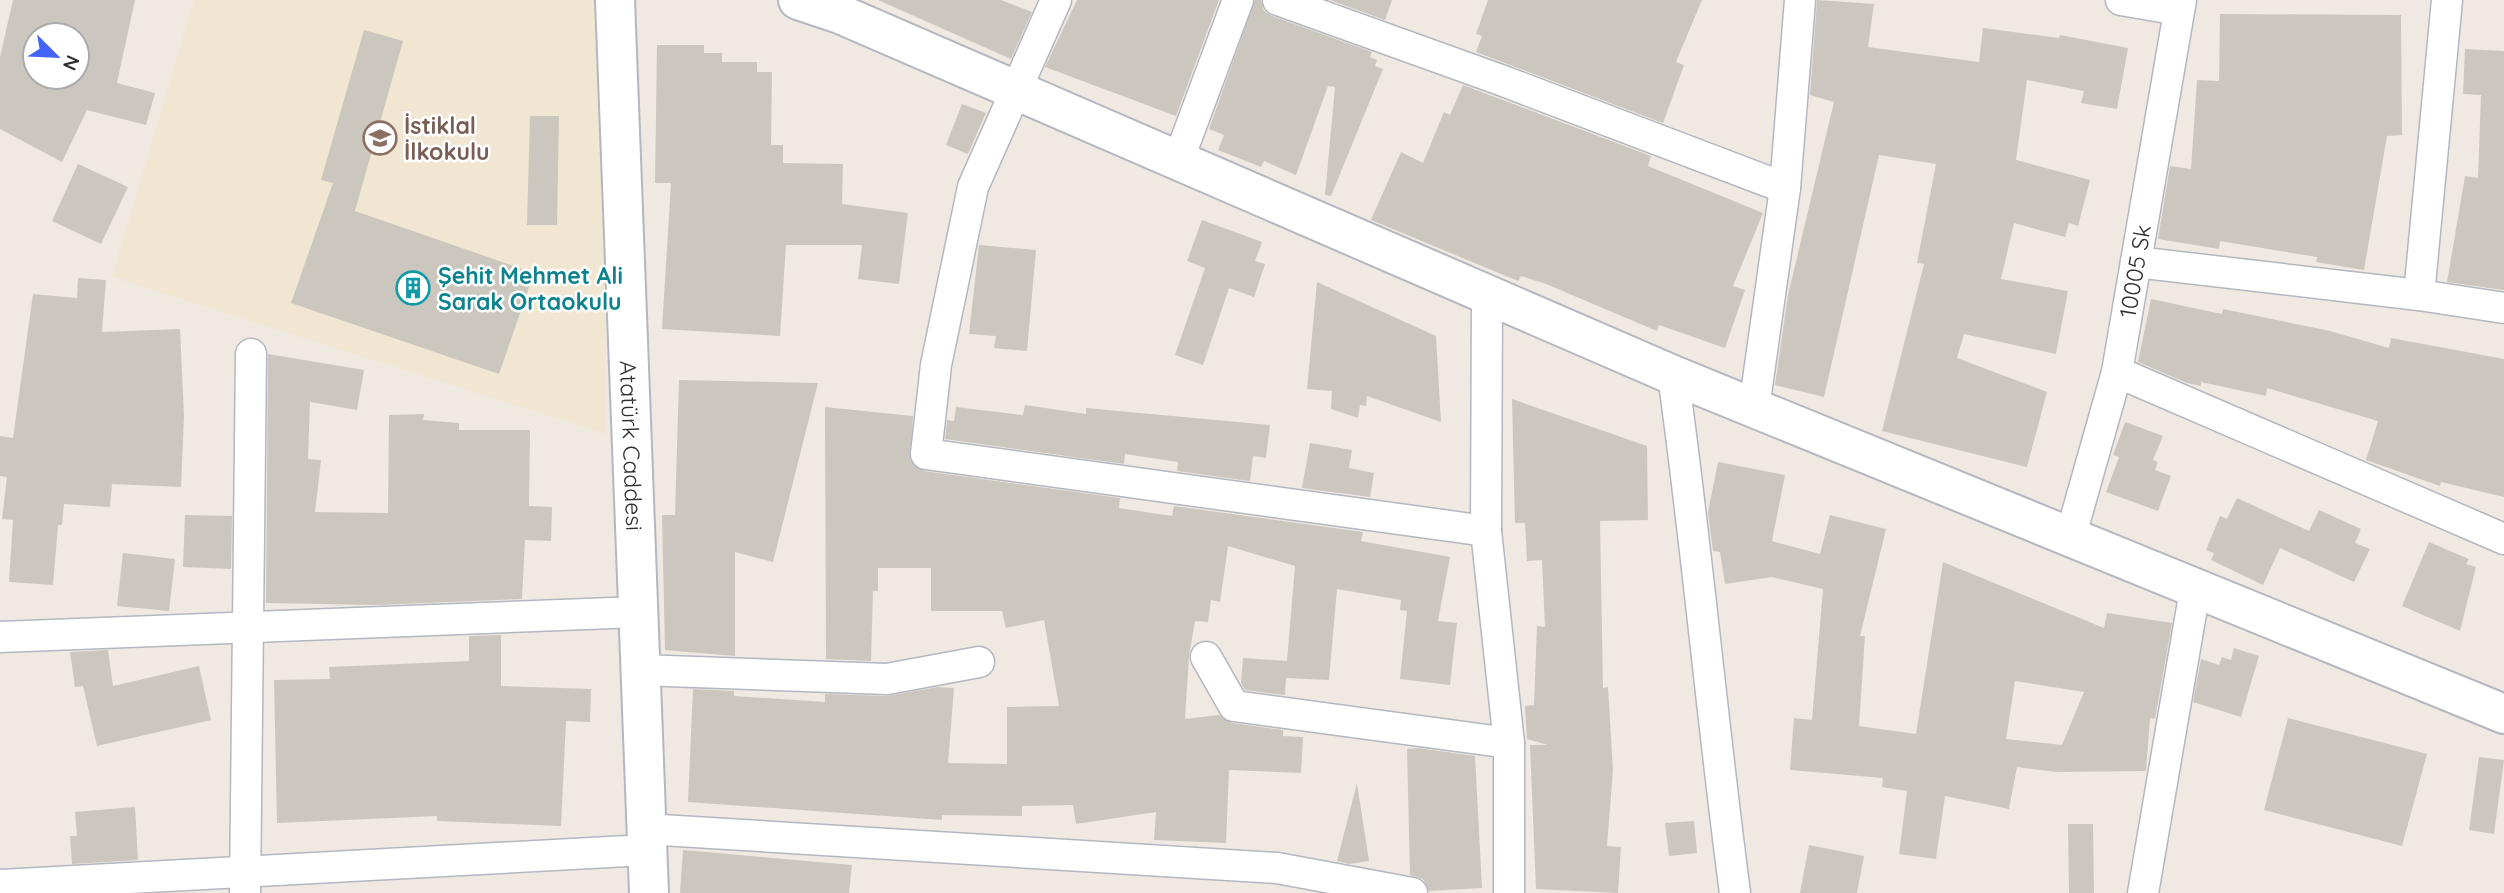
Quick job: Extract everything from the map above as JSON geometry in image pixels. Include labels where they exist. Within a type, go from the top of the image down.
[{"type":"street","name":"Atatürk Caddesi","points":[[614,0],[649,893]]},
{"type":"street","points":[[798,0],[843,7],[1017,93],[1488,297],[2195,590],[2504,714]]},
{"type":"street","points":[[1056,0],[973,187],[936,365],[926,454],[1486,531]]},
{"type":"street","points":[[1178,161],[1238,0]]},
{"type":"street","points":[[1278,0],[1498,79],[1785,188]]},
{"type":"street","points":[[1754,408],[1785,188],[1800,0]]},
{"type":"street","points":[[2121,0],[2180,5]]},
{"type":"street","points":[[2420,295],[2447,0]]},
{"type":"street","name":"10005 Sk","points":[[2070,538],[2117,372],[2180,5]]},
{"type":"street","points":[[2136,262],[2420,295],[2504,308]]},
{"type":"street","points":[[1488,297],[1486,531],[1509,743],[1509,893]]},
{"type":"street","points":[[245,881],[251,354]]},
{"type":"street","points":[[2117,372],[2504,539]]},
{"type":"street","points":[[1673,375],[1695,530],[1708,689],[1735,893]]},
{"type":"street","points":[[2143,893],[2195,590]]},
{"type":"street","points":[[0,637],[250,625],[638,612]]},
{"type":"street","points":[[1206,657],[1234,706],[1509,743]]},
{"type":"street","points":[[640,670],[887,679],[979,662]]},
{"type":"street","points":[[0,885],[245,881],[645,839],[1277,868],[1412,893]]},
{"type":"shaded area","name":"İstiklal İlkokulu","points":[[194,0],[606,0],[606,434],[112,277]]},
{"type":"building","points":[[13,0],[135,0],[117,83],[155,93],[146,125],[87,110],[62,162],[0,129],[0,57]]},
{"type":"building","points":[[878,0],[1001,0],[1032,12],[1011,59]]},
{"type":"building","points":[[1077,0],[1219,0],[1176,116],[1045,67]]},
{"type":"building","points":[[1255,0],[1261,0],[1264,11],[1272,16],[1372,52],[1370,57],[1377,60],[1375,66],[1383,69],[1331,196],[1325,195],[1335,87],[1328,86],[1296,175],[1264,161],[1261,167],[1218,150],[1224,135],[1209,129]]},
{"type":"building","points":[[1330,0],[1392,0],[1385,20]]},
{"type":"building","points":[[1488,0],[1702,0],[1676,62],[1684,65],[1663,123],[1476,52],[1482,36],[1476,34]]},
{"type":"building","points":[[1817,0],[1874,4],[1868,47],[1979,62],[1983,28],[2059,38],[2060,35],[2128,48],[2117,109],[2081,103],[2084,91],[2027,80],[2016,160],[2090,180],[2078,226],[2069,223],[2065,237],[2014,223],[2001,279],[2068,291],[2056,354],[1964,334],[1957,358],[2047,392],[2027,467],[1882,431],[1924,264],[1917,263],[1936,164],[1879,155],[1824,397],[1775,385],[1788,295],[1834,102],[1810,95]]},
{"type":"building","points":[[2220,14],[2401,15],[2402,135],[2387,136],[2364,270],[2316,262],[2317,257],[2220,241],[2219,249],[2158,239],[2170,166],[2191,169],[2197,80],[2219,81]]},
{"type":"building","name":"Şehit Mehmet Ali Sarak Ortaokulu","points":[[364,30],[403,41],[355,211],[534,273],[499,374],[291,303],[333,183],[321,180]]},
{"type":"building","points":[[657,45],[704,45],[704,53],[722,53],[722,62],[757,62],[757,72],[772,72],[771,145],[783,145],[783,163],[843,164],[842,204],[908,213],[899,284],[858,279],[862,245],[786,245],[780,336],[662,329],[671,183],[655,183]]},
{"type":"building","points":[[2465,49],[2504,51],[2504,290],[2447,282],[2465,176],[2478,178],[2481,95],[2463,94]]},
{"type":"building","points":[[1463,85],[1651,156],[1648,166],[1763,213],[1733,286],[1745,290],[1725,348],[1659,325],[1657,331],[1546,284],[1521,276],[1518,281],[1371,220],[1401,152],[1423,163],[1444,112],[1450,115]]},
{"type":"building","points":[[962,104],[986,113],[968,154],[946,145]]},
{"type":"building","points":[[530,116],[559,116],[557,225],[527,225]]},
{"type":"building","points":[[78,164],[128,187],[101,244],[52,221]]},
{"type":"building","points":[[1202,220],[1262,242],[1255,261],[1265,264],[1254,297],[1229,288],[1203,365],[1175,355],[1205,268],[1187,261]]},
{"type":"building","points":[[979,245],[1036,250],[1027,351],[994,348],[996,336],[969,334]]},
{"type":"building","points":[[78,278],[106,280],[102,332],[180,329],[184,416],[181,487],[112,484],[110,507],[64,504],[62,525],[58,525],[53,585],[9,582],[13,520],[2,519],[7,477],[0,476],[0,436],[13,438],[33,294],[77,298]]},
{"type":"building","points":[[1317,282],[1436,336],[1441,422],[1367,396],[1366,406],[1360,405],[1358,418],[1331,409],[1332,391],[1307,389]]},
{"type":"building","points":[[2151,299],[2222,314],[2223,309],[2330,331],[2389,348],[2391,338],[2504,359],[2504,497],[2441,482],[2440,486],[2366,460],[2378,421],[2267,388],[2266,396],[2201,382],[2201,386],[2187,383],[2138,362]]},
{"type":"building","points":[[268,354],[364,370],[357,410],[310,402],[308,459],[321,460],[315,512],[388,513],[389,415],[424,414],[423,420],[459,423],[459,430],[530,430],[529,506],[552,507],[551,541],[525,540],[522,599],[376,605],[266,603]]},
{"type":"building","points":[[679,380],[818,383],[773,562],[735,552],[735,656],[665,650],[662,515],[675,515]]},
{"type":"building","points":[[1512,399],[1647,446],[1648,520],[1600,521],[1603,688],[1608,687],[1613,770],[1607,846],[1621,847],[1618,893],[1536,889],[1530,745],[1548,745],[1527,739],[1525,706],[1534,705],[1537,626],[1545,627],[1542,560],[1527,561],[1525,523],[1515,523]]},
{"type":"building","points":[[1025,405],[1086,414],[1086,408],[1270,425],[1266,458],[1253,456],[1250,481],[1177,471],[1178,462],[1125,454],[1124,464],[945,439],[947,420],[954,421],[956,407],[1023,415]]},
{"type":"building","points":[[825,407],[913,416],[910,460],[924,471],[1120,498],[1119,508],[1172,516],[1174,506],[1363,532],[1361,541],[1450,557],[1438,621],[1457,623],[1450,685],[1400,679],[1407,611],[1400,610],[1401,600],[1337,589],[1329,680],[1286,678],[1285,695],[1245,690],[1241,683],[1243,658],[1287,661],[1295,566],[1228,546],[1220,602],[1211,600],[1208,622],[1195,621],[1189,656],[1185,719],[1219,715],[1232,723],[1283,730],[1283,736],[1303,737],[1301,773],[1229,770],[1226,843],[1154,840],[1156,812],[1076,824],[1073,805],[1022,806],[1022,816],[942,815],[942,820],[688,802],[693,689],[734,691],[734,696],[825,702],[825,694],[887,696],[938,687],[954,688],[948,763],[1007,764],[1007,707],[1059,706],[1044,620],[1006,628],[1002,611],[931,611],[931,568],[878,568],[878,591],[873,591],[871,661],[826,659]]},
{"type":"building","points":[[2125,422],[2163,436],[2153,460],[2158,462],[2155,470],[2171,476],[2158,511],[2106,492],[2119,457],[2113,455]]},
{"type":"building","points":[[1310,443],[1352,450],[1349,468],[1374,473],[1370,497],[1302,488]]},
{"type":"building","points":[[1718,462],[1785,475],[1772,541],[1820,554],[1830,515],[1886,529],[1860,636],[1865,636],[1859,726],[1916,734],[1943,562],[2104,628],[2107,613],[2172,623],[2155,719],[2150,718],[2146,771],[2057,772],[2017,767],[2009,809],[1945,796],[1936,859],[1899,854],[1907,791],[1882,787],[1883,778],[1790,770],[1794,718],[1812,720],[1823,589],[1772,577],[1725,584],[1720,552],[1713,551],[1708,512]],"holes":[[[2015,681],[2084,692],[2062,745],[2006,739]]]},
{"type":"building","points":[[2237,498],[2309,531],[2319,510],[2361,529],[2355,543],[2370,549],[2354,582],[2280,548],[2263,585],[2211,560],[2214,553],[2206,550],[2220,516],[2227,519]]},
{"type":"building","points":[[185,515],[232,516],[231,569],[183,567]]},
{"type":"building","points":[[2429,542],[2469,559],[2466,564],[2476,567],[2460,631],[2402,606]]},
{"type":"building","points":[[123,553],[175,559],[169,611],[117,606]]},
{"type":"building","points":[[501,635],[501,686],[591,689],[590,722],[566,721],[561,826],[437,821],[437,816],[277,823],[274,680],[330,679],[329,667],[469,661],[469,636]]},
{"type":"building","points":[[2234,648],[2259,656],[2241,717],[2193,702],[2201,659],[2219,665],[2222,657],[2231,660]]},
{"type":"building","points":[[108,650],[113,686],[199,666],[211,720],[97,746],[83,686],[75,687],[70,652]]},
{"type":"building","points":[[2288,718],[2427,754],[2402,846],[2264,810]]},
{"type":"building","points":[[1418,748],[1475,756],[1482,888],[1429,891],[1423,879],[1410,875],[1407,749]]},
{"type":"building","points":[[2479,757],[2504,760],[2494,834],[2469,830]]},
{"type":"building","points":[[1357,783],[1369,861],[1349,864],[1337,861]]},
{"type":"building","points":[[135,807],[138,860],[72,864],[70,836],[77,836],[75,812]]},
{"type":"building","points":[[1694,821],[1697,853],[1669,856],[1665,823]]},
{"type":"building","points":[[2068,824],[2093,824],[2094,893],[2069,893]]},
{"type":"building","points":[[1809,845],[1864,856],[1857,893],[1800,893]]},
{"type":"building","points":[[683,850],[852,865],[849,893],[680,893]]},
{"type":"place","name":"İstiklal İlkokulu","points":[[380,138]]},
{"type":"place","name":"Şehit Mehmet Ali Sarak Ortaokulu","points":[[413,288]]}]
